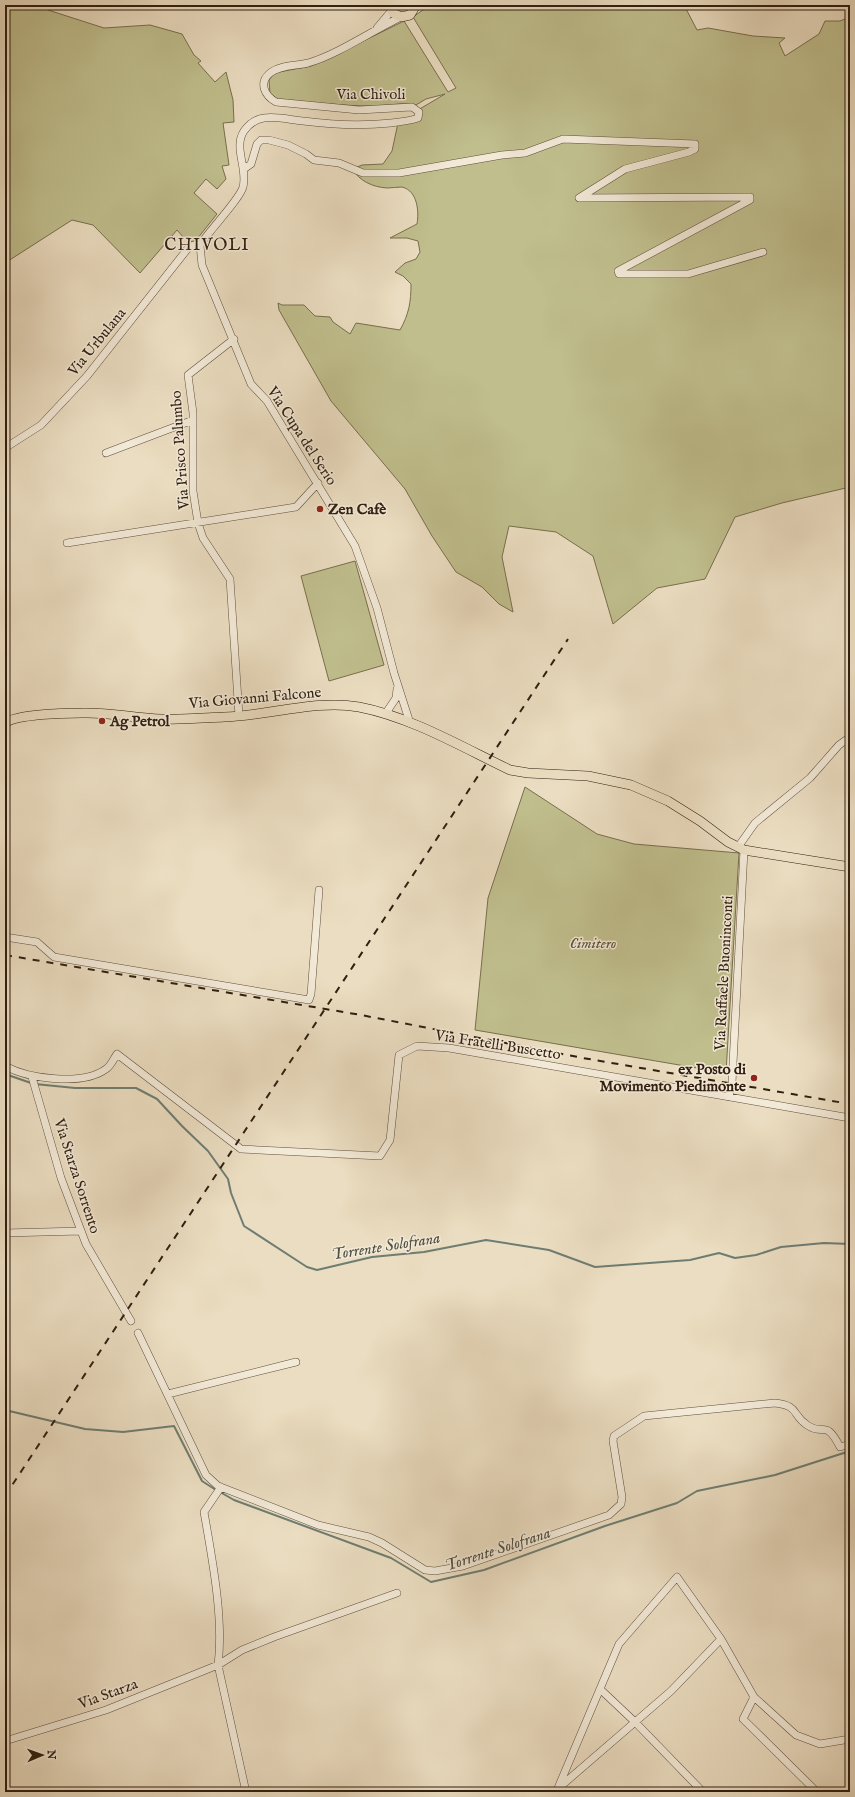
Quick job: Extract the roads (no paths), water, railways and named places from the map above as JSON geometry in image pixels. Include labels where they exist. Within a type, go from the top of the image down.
[{"type":"main road","points":[[390,6],[402,17],[410,15],[417,6]]},
{"type":"main road","name":"Via Giovanni Falcone","points":[[5,723],[16,719],[89,712],[160,719],[239,716],[330,706],[357,707],[386,713],[410,722],[510,770],[534,774],[588,776],[637,787],[668,801],[741,849]]},
{"type":"main road","points":[[741,849],[850,867]]},
{"type":"street","points":[[374,31],[390,6]]},
{"type":"street","points":[[374,31],[402,17]]},
{"type":"street","name":"Via Chivoli","points":[[200,245],[242,191],[244,186],[244,169],[241,151],[241,138],[247,128],[257,120],[271,118],[361,126],[406,121],[418,118],[419,112],[412,107],[359,110],[288,105],[276,102],[265,91],[264,82],[267,76],[276,69],[313,61],[374,31]]},
{"type":"street","points":[[244,169],[251,164],[257,144],[261,140],[269,140],[288,145],[314,160],[339,164],[363,173],[399,173],[525,153],[563,139],[695,144],[695,149],[689,152],[625,168],[579,198],[750,197],[750,200],[618,271],[619,274],[688,274],[763,252]]},
{"type":"street","name":"Via Cupa del Serio","points":[[200,245],[202,265],[234,339],[251,384],[267,401],[355,546],[377,608],[398,687],[410,722]]},
{"type":"street","name":"Via Urbulana","points":[[5,448],[41,425],[87,376],[189,247],[200,245]]},
{"type":"street","name":"Via Prisco Palumbo","points":[[234,339],[188,375],[193,420],[193,491],[198,523],[203,538],[230,579],[239,716]]},
{"type":"street","points":[[106,453],[193,420]]},
{"type":"street","points":[[67,543],[296,507],[318,483]]},
{"type":"street","points":[[386,713],[396,698],[398,687]]},
{"type":"street","points":[[741,849],[755,823],[810,778],[839,745],[850,737]]},
{"type":"street","name":"Via Raffaele Buoninconti","points":[[729,1097],[732,1083],[741,849]]},
{"type":"street","points":[[5,936],[37,942],[54,957],[309,1000],[311,994],[319,890]]},
{"type":"street","name":"Via Fratelli Buscetto","points":[[5,1066],[33,1082],[84,1079],[107,1069],[117,1054],[241,1149],[380,1156],[390,1140],[399,1056],[417,1046],[449,1048],[850,1118]]},
{"type":"street","name":"Via Starza Sorrento","points":[[33,1082],[61,1178],[86,1244],[131,1321]]},
{"type":"street","points":[[5,1233],[81,1231]]},
{"type":"street","points":[[138,1333],[206,1475],[219,1490],[318,1525],[369,1538],[382,1543],[425,1570],[435,1572],[463,1566],[609,1515],[621,1504],[622,1498],[613,1441],[614,1436],[644,1416],[775,1403],[786,1404],[794,1409],[805,1424],[814,1429],[826,1428],[830,1431],[840,1447],[850,1444]]},
{"type":"street","points":[[168,1394],[296,1362]]},
{"type":"street","points":[[219,1490],[204,1512],[216,1589],[220,1652],[218,1665],[246,1792]]},
{"type":"street","points":[[556,1790],[619,1644],[677,1578],[721,1639],[754,1697],[796,1735],[820,1744],[850,1739]]},
{"type":"street","name":"Via Starza","points":[[5,1741],[106,1710],[218,1665],[242,1650],[274,1637],[397,1593]]},
{"type":"street","points":[[556,1790],[671,1691],[721,1639]]},
{"type":"street","points":[[600,1689],[635,1722],[703,1792]]},
{"type":"street","points":[[754,1697],[743,1719],[817,1792]]},
{"type":"waterway","name":"Torrente Solofrana","points":[[5,1074],[31,1083]]},
{"type":"waterway","name":"Torrente Solofrana","points":[[35,1084],[75,1088],[136,1088],[157,1099],[208,1151],[228,1179],[231,1193],[244,1226],[307,1267],[317,1270],[372,1257],[424,1252],[486,1240],[549,1250],[595,1267],[690,1260],[719,1253],[735,1258],[756,1255],[781,1247],[824,1243],[850,1244]]},
{"type":"waterway","name":"Torrente Solofrana","points":[[5,1410],[85,1429],[123,1432],[174,1426],[202,1481],[216,1490]]},
{"type":"waterway","name":"Torrente Solofrana","points":[[220,1492],[234,1500],[391,1558],[431,1582],[484,1570],[605,1526],[677,1503],[697,1491],[775,1475],[850,1451]]},
{"type":"railway","points":[[5,1496],[568,639]]},
{"type":"railway","points":[[5,955],[361,1015],[583,1058],[850,1104]]},
{"type":"place","name":"Zen Cafè","points":[[320,509]]},
{"type":"place","name":"Ag Petrol","points":[[102,721]]},
{"type":"place","name":"ex Posto di Movimento Piedimonte","points":[[754,1078]]},
{"type":"district","name":"CHIVOLI","points":[[207,245]]},
{"type":"park label","name":"Cimitero","points":[[593,943]]}]
